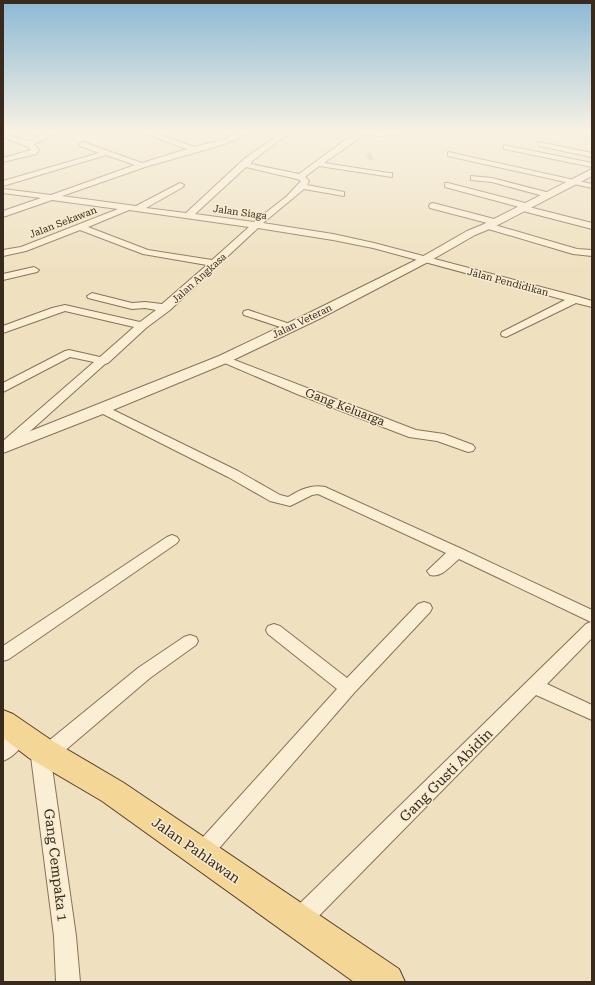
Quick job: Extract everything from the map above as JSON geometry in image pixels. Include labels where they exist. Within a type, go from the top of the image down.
[{"type":"main road","name":"Jalan Pahlawan","points":[[23,742],[113,792],[386,982]]},
{"type":"street","points":[[3,184],[26,177]]},
{"type":"street","points":[[3,214],[53,198],[110,177]]},
{"type":"street","points":[[188,216],[231,177]]},
{"type":"street","points":[[289,177],[341,194]]},
{"type":"street","points":[[302,181],[306,177]]},
{"type":"street","points":[[302,181],[308,177]]},
{"type":"street","points":[[525,177],[568,184],[592,186]]},
{"type":"street","points":[[541,177],[568,184]]},
{"type":"street","name":"Jalan Veteran","points":[[3,448],[224,359],[424,260],[471,233],[492,224],[582,177]]},
{"type":"street","points":[[474,178],[492,180],[547,195]]},
{"type":"street","name":"Jalan Angkasa","points":[[3,448],[142,326],[166,308],[302,181]]},
{"type":"street","name":"Jalan Sekawan","points":[[3,253],[23,249],[133,208],[180,185]]},
{"type":"street","points":[[448,186],[491,196],[592,226]]},
{"type":"street","name":"Jalan Siaga","points":[[3,191],[256,225],[349,240],[424,260]]},
{"type":"street","points":[[84,201],[95,195]]},
{"type":"street","points":[[433,206],[576,252],[592,253]]},
{"type":"street","points":[[81,227],[146,252],[215,263]]},
{"type":"street","name":"Jalan Pendidikan","points":[[424,260],[592,304]]},
{"type":"street","points":[[3,277],[34,270]]},
{"type":"street","points":[[92,296],[132,306],[145,305],[166,308]]},
{"type":"street","points":[[506,334],[575,299]]},
{"type":"street","points":[[3,330],[65,308],[142,326]]},
{"type":"street","points":[[248,314],[289,327]]},
{"type":"street","points":[[3,388],[69,354],[104,360]]},
{"type":"street","name":"Gang Keluarga","points":[[224,359],[405,431],[423,436],[439,437],[468,448]]},
{"type":"street","points":[[103,409],[281,501],[290,502],[309,491],[320,490],[457,552],[592,617]]},
{"type":"street","points":[[3,655],[172,540]]},
{"type":"street","points":[[435,571],[457,552]]},
{"type":"street","points":[[202,854],[348,688],[424,608]]},
{"type":"street","name":"Gang Gusti Abidin","points":[[298,921],[592,628]]},
{"type":"street","points":[[274,630],[348,688]]},
{"type":"street","points":[[23,742],[144,673],[190,641]]},
{"type":"street","points":[[535,686],[592,713]]},
{"type":"street","name":"Gang Cempaka 1","points":[[23,742],[65,936],[68,982]]}]
